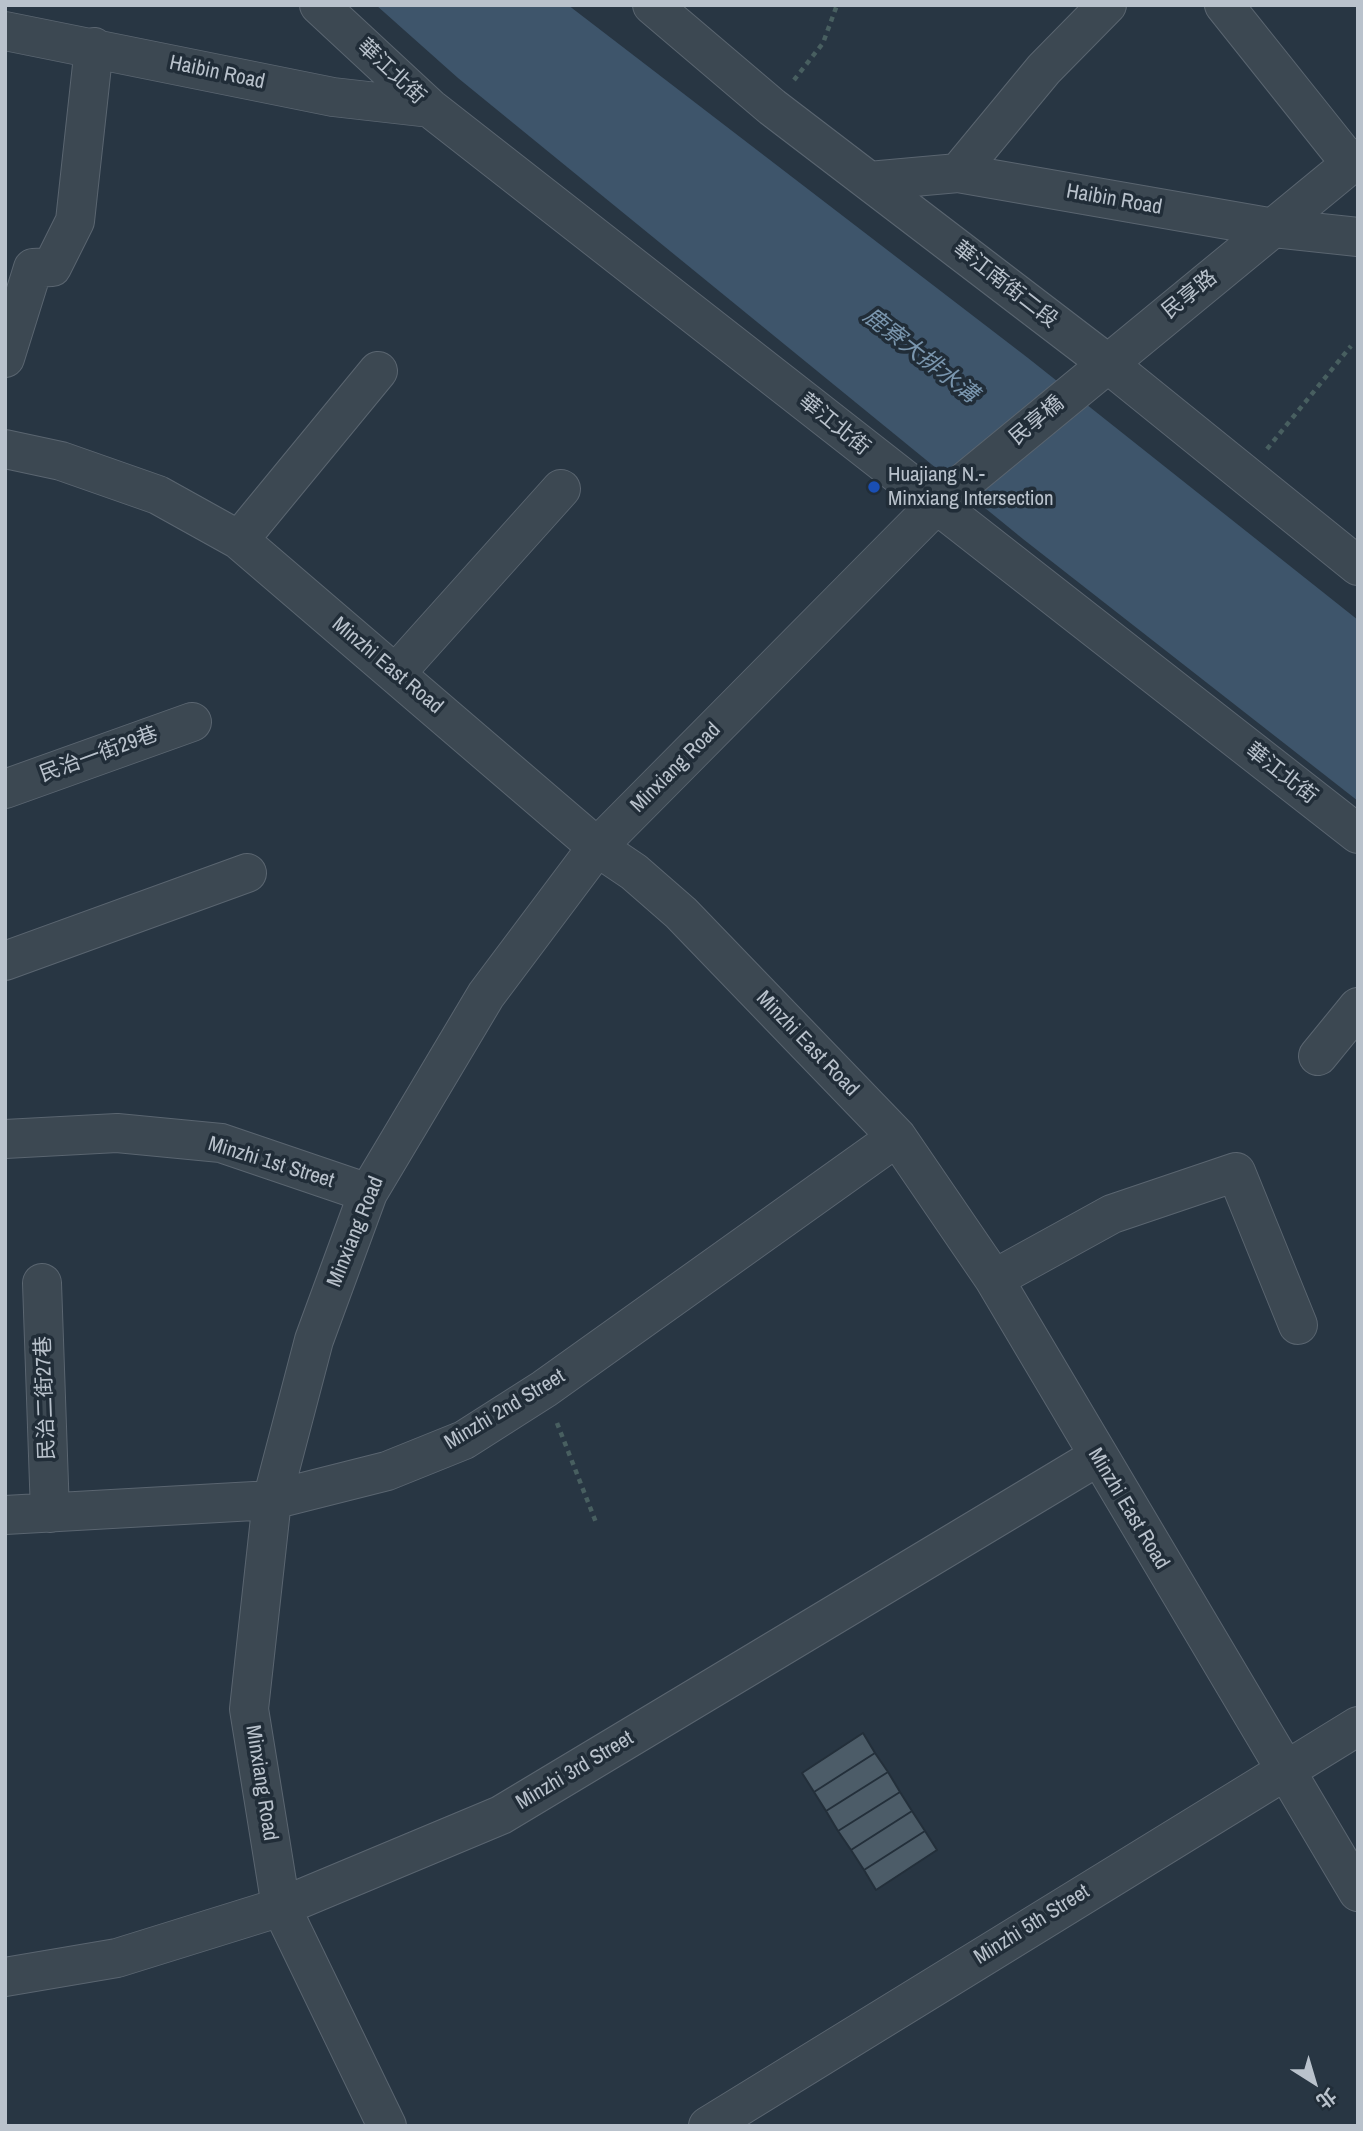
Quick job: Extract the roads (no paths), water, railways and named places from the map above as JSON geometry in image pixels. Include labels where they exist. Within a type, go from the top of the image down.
[{"type":"street","name":"華江北街","points":[[319,5],[430,108],[935,506],[1358,834]]},
{"type":"street","name":"華江南街二段","points":[[652,5],[772,107],[1107,363],[1358,566]]},
{"type":"street","points":[[958,173],[1044,69],[1107,5]]},
{"type":"street","points":[[1224,5],[1354,161]]},
{"type":"street","name":"Haibin Road","points":[[5,31],[333,97],[430,108]]},
{"type":"street","points":[[8,339],[33,268],[52,267],[75,221],[94,47]]},
{"type":"street","name":"民享路","points":[[1107,363],[1354,161]]},
{"type":"street","name":"Haibin Road","points":[[869,181],[958,173],[1274,228],[1358,237]]},
{"type":"street","name":"民享橋","points":[[935,506],[1107,363]]},
{"type":"street","points":[[239,540],[378,371]]},
{"type":"street","name":"Minzhi East Road","points":[[5,449],[61,461],[158,495],[239,540],[597,847],[634,872],[681,913],[897,1138],[994,1279],[1097,1457],[1358,1892]]},
{"type":"street","points":[[396,673],[561,489]]},
{"type":"street","name":"Minxiang Road","points":[[387,2126],[281,1907],[249,1709],[272,1500],[314,1340],[368,1193],[486,995],[597,847],[935,506]]},
{"type":"street","name":"民治一街29巷","points":[[5,789],[192,722]]},
{"type":"street","points":[[5,961],[247,873]]},
{"type":"street","points":[[1318,1056],[1358,1007]]},
{"type":"street","name":"Minzhi 1st Street","points":[[5,1139],[117,1133],[221,1143],[368,1193]]},
{"type":"street","name":"Minzhi 2nd Street","points":[[5,1515],[272,1500],[387,1471],[464,1440],[544,1389],[897,1138]]},
{"type":"street","points":[[994,1279],[1112,1214],[1236,1172],[1298,1325]]},
{"type":"street","name":"民治二街27巷","points":[[43,1283],[50,1513]]},
{"type":"street","name":"Minzhi 3rd Street","points":[[5,1978],[117,1958],[281,1907],[501,1815],[1097,1457]]},
{"type":"street","name":"Minzhi 5th Street","points":[[708,2126],[1284,1769],[1358,1726]]},
{"type":"water","name":"鹿寮大排水溝","points":[[376,5],[568,5],[1028,358],[1358,620],[1358,801],[1023,539],[458,78]]},
{"type":"place","name":"Huajiang N.- Minxiang Intersection","points":[[874,487]]}]
